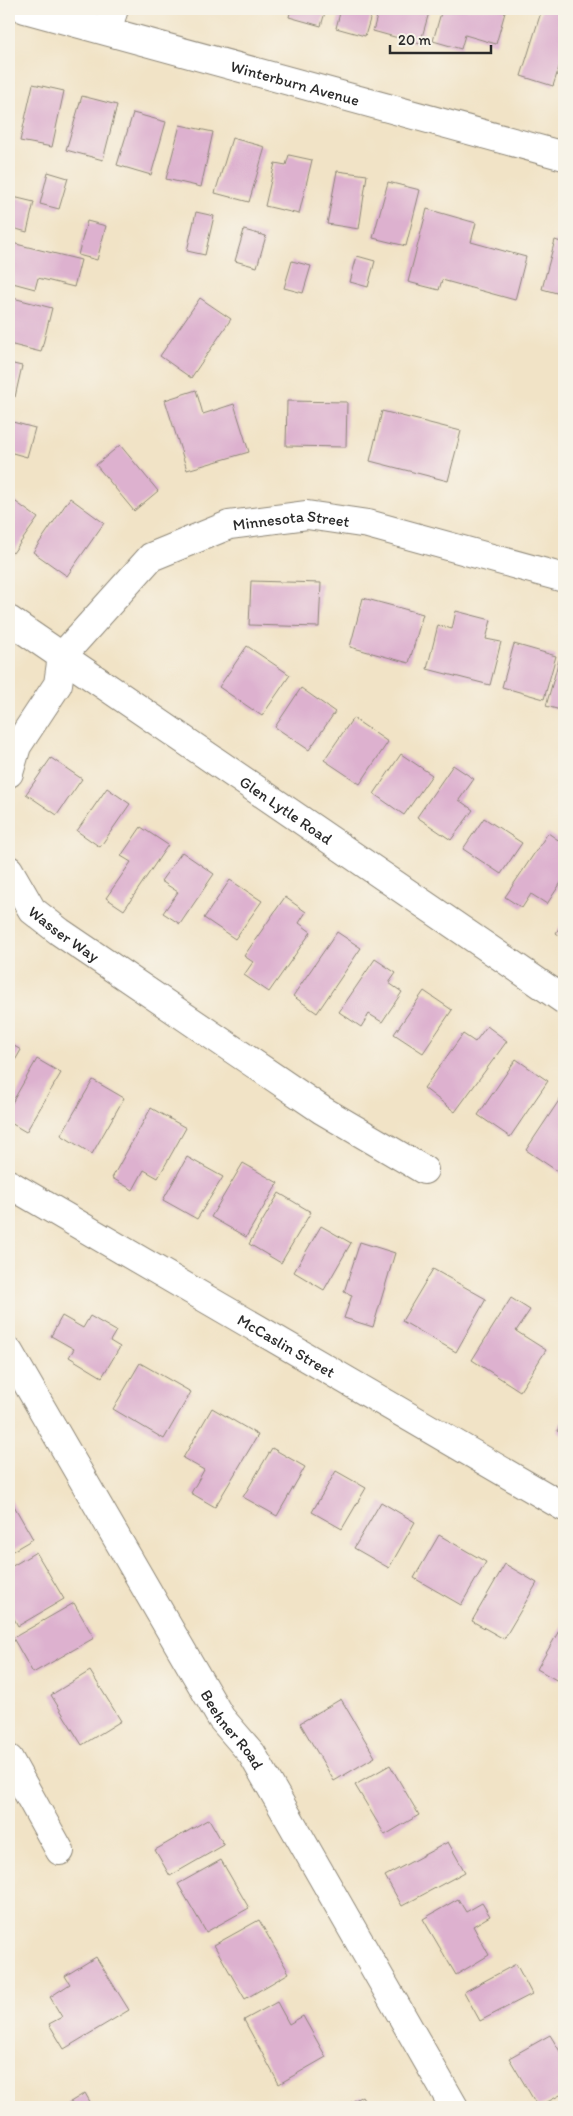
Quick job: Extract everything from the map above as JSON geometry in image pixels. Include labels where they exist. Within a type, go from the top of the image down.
[{"type":"street","name":"Winterburn Avenue","points":[[25,9],[110,20],[564,156]]},
{"type":"street","name":"Minnesota Street","points":[[62,656],[152,557],[229,525],[306,515],[368,524],[564,578]]},
{"type":"street","name":"Glen Lytle Road","points":[[9,620],[564,1000]]},
{"type":"street","points":[[9,773],[17,746],[58,684],[62,656]]},
{"type":"street","name":"Wasser Way","points":[[9,870],[32,910],[60,932],[322,1110],[424,1170]]},
{"type":"street","name":"McCaslin Street","points":[[9,1184],[564,1507]]},
{"type":"street","name":"Beehner Road","points":[[9,1352],[221,1718],[252,1754],[454,2107]]},
{"type":"street","points":[[9,1759],[60,1851]]},
{"type":"building","points":[[291,9],[326,9],[321,26],[289,17]]},
{"type":"building","points":[[341,9],[373,9],[365,36],[336,28]]},
{"type":"building","points":[[379,9],[430,9],[420,44],[373,31]]},
{"type":"building","points":[[442,9],[506,9],[496,44],[465,35],[461,49],[433,41]]},
{"type":"building","points":[[542,9],[564,9],[564,52],[553,86],[521,76]]},
{"type":"building","points":[[33,84],[64,91],[52,147],[20,141]]},
{"type":"building","points":[[82,96],[117,105],[103,160],[66,150]]},
{"type":"building","points":[[133,113],[166,122],[151,175],[117,165]]},
{"type":"building","points":[[180,125],[213,132],[201,187],[166,179]]},
{"type":"building","points":[[232,138],[265,147],[249,202],[215,193]]},
{"type":"building","points":[[289,155],[312,160],[299,214],[265,206],[275,163],[286,165]]},
{"type":"building","points":[[337,171],[367,175],[359,229],[327,224]]},
{"type":"building","points":[[48,172],[68,178],[59,209],[40,204]]},
{"type":"building","points":[[388,182],[420,190],[406,246],[373,238]]},
{"type":"building","points":[[9,196],[34,202],[27,232],[9,227]]},
{"type":"building","points":[[427,209],[476,223],[471,242],[526,257],[515,300],[442,280],[439,290],[408,282]]},
{"type":"building","points":[[196,212],[214,216],[205,255],[187,251]]},
{"type":"building","points":[[87,221],[106,226],[97,260],[78,255]]},
{"type":"building","points":[[244,230],[266,236],[257,267],[235,261]]},
{"type":"building","points":[[555,240],[564,243],[564,295],[542,289]]},
{"type":"building","points":[[12,243],[81,260],[74,287],[38,278],[35,289],[9,282],[9,255]]},
{"type":"building","points":[[357,256],[375,261],[368,287],[350,282]]},
{"type":"building","points":[[292,261],[311,266],[303,293],[284,288]]},
{"type":"building","points":[[9,297],[52,308],[41,352],[9,344]]},
{"type":"building","points":[[200,298],[231,319],[191,378],[160,356]]},
{"type":"building","points":[[9,363],[22,366],[15,397],[9,395]]},
{"type":"building","points":[[196,390],[203,414],[234,404],[249,452],[187,470],[165,400]]},
{"type":"building","points":[[287,401],[347,402],[346,447],[286,446]]},
{"type":"building","points":[[382,411],[461,431],[448,481],[370,461]]},
{"type":"building","points":[[9,421],[35,428],[27,457],[9,452]]},
{"type":"building","points":[[120,445],[158,491],[134,511],[96,465]]},
{"type":"building","points":[[9,497],[38,518],[13,553],[9,550]]},
{"type":"building","points":[[70,498],[104,523],[67,576],[33,552]]},
{"type":"building","points":[[251,581],[321,583],[319,627],[249,625]]},
{"type":"building","points":[[363,598],[423,614],[409,663],[350,647]]},
{"type":"building","points":[[456,611],[491,620],[486,639],[501,642],[490,685],[427,669],[438,625],[452,629]]},
{"type":"building","points":[[514,644],[556,656],[544,699],[502,687]]},
{"type":"building","points":[[247,646],[290,675],[262,716],[219,687]]},
{"type":"building","points":[[559,660],[564,661],[564,711],[546,706]]},
{"type":"building","points":[[301,688],[335,712],[309,750],[275,727]]},
{"type":"building","points":[[353,718],[388,742],[360,784],[324,760]]},
{"type":"building","points":[[401,754],[432,775],[404,815],[374,794]]},
{"type":"building","points":[[51,758],[82,779],[57,815],[26,794]]},
{"type":"building","points":[[453,765],[474,779],[459,800],[473,810],[451,840],[417,817]]},
{"type":"building","points":[[107,788],[130,804],[100,847],[77,831]]},
{"type":"building","points":[[484,818],[522,843],[501,874],[463,849]]},
{"type":"building","points":[[141,827],[168,845],[124,910],[106,898],[131,862],[121,856]]},
{"type":"building","points":[[548,833],[564,844],[564,878],[547,904],[531,894],[522,908],[505,897]]},
{"type":"building","points":[[182,852],[214,874],[180,924],[163,913],[178,892],[161,881]]},
{"type":"building","points":[[230,880],[262,901],[235,939],[204,918]]},
{"type":"building","points":[[285,897],[306,912],[299,923],[311,932],[269,992],[244,975],[253,962],[244,956]]},
{"type":"building","points":[[564,920],[564,939],[556,933]]},
{"type":"building","points":[[337,932],[361,948],[317,1013],[293,996]]},
{"type":"building","points":[[375,959],[396,973],[389,983],[402,992],[382,1022],[369,1014],[361,1027],[339,1012]]},
{"type":"building","points":[[424,991],[452,1010],[423,1053],[394,1034]]},
{"type":"building","points":[[487,1026],[507,1041],[455,1112],[424,1088],[463,1034],[475,1042]]},
{"type":"building","points":[[9,1043],[21,1050],[9,1071]]},
{"type":"building","points":[[37,1059],[61,1073],[26,1132],[9,1122],[9,1108]]},
{"type":"building","points":[[516,1059],[548,1081],[510,1137],[478,1115]]},
{"type":"building","points":[[93,1080],[124,1098],[92,1154],[61,1135]]},
{"type":"building","points":[[562,1096],[564,1098],[563,1175],[526,1150]]},
{"type":"building","points":[[151,1108],[186,1128],[158,1178],[144,1170],[133,1190],[112,1178]]},
{"type":"building","points":[[187,1157],[223,1177],[197,1219],[163,1200]]},
{"type":"building","points":[[243,1163],[278,1183],[246,1237],[211,1217]]},
{"type":"building","points":[[279,1193],[311,1212],[281,1263],[249,1244]]},
{"type":"building","points":[[321,1226],[351,1243],[324,1290],[294,1272]]},
{"type":"building","points":[[360,1242],[395,1253],[373,1327],[344,1318],[352,1295],[344,1292]]},
{"type":"building","points":[[433,1269],[486,1299],[456,1352],[402,1321]]},
{"type":"building","points":[[511,1298],[530,1310],[516,1331],[546,1350],[520,1391],[472,1360]]},
{"type":"building","points":[[62,1316],[83,1328],[90,1316],[116,1331],[110,1341],[120,1347],[102,1377],[69,1357],[74,1349],[51,1336]]},
{"type":"building","points":[[140,1363],[191,1392],[164,1439],[113,1409]]},
{"type":"building","points":[[212,1408],[258,1435],[215,1507],[191,1493],[204,1470],[183,1458]]},
{"type":"building","points":[[564,1418],[564,1435],[557,1431]]},
{"type":"building","points":[[272,1448],[305,1467],[277,1516],[243,1497]]},
{"type":"building","points":[[336,1471],[366,1488],[342,1529],[312,1512]]},
{"type":"building","points":[[9,1497],[33,1539],[9,1553]]},
{"type":"building","points":[[381,1502],[415,1522],[389,1568],[354,1548]]},
{"type":"building","points":[[439,1535],[486,1562],[461,1605],[414,1578]]},
{"type":"building","points":[[36,1552],[64,1599],[18,1626],[9,1609],[9,1568]]},
{"type":"building","points":[[505,1564],[537,1583],[504,1639],[472,1621]]},
{"type":"building","points":[[74,1603],[94,1638],[33,1673],[13,1638]]},
{"type":"building","points":[[564,1622],[564,1670],[558,1681],[537,1669]]},
{"type":"building","points":[[90,1671],[121,1721],[82,1745],[51,1695]]},
{"type":"building","points":[[341,1699],[375,1757],[334,1781],[300,1723]]},
{"type":"building","points":[[390,1765],[419,1815],[385,1835],[355,1785]]},
{"type":"building","points":[[209,1819],[224,1845],[170,1876],[155,1850]]},
{"type":"building","points":[[448,1842],[465,1872],[402,1906],[385,1876]]},
{"type":"building","points":[[221,1860],[249,1908],[206,1932],[178,1884]]},
{"type":"building","points":[[458,1899],[466,1912],[482,1903],[490,1916],[473,1926],[489,1955],[456,1975],[423,1919]]},
{"type":"building","points":[[259,1920],[289,1973],[245,1999],[214,1945]]},
{"type":"building","points":[[96,1957],[129,2010],[64,2049],[49,2024],[62,2017],[50,1997],[70,1984],[65,1976]]},
{"type":"building","points":[[516,1964],[532,1994],[480,2021],[464,1992]]},
{"type":"building","points":[[277,2002],[289,2024],[303,2016],[326,2057],[279,2084],[244,2020]]},
{"type":"building","points":[[550,2035],[564,2058],[564,2093],[538,2107],[509,2058]]},
{"type":"building","points":[[85,2093],[93,2107],[62,2107]]},
{"type":"building","points":[[362,2096],[369,2107],[343,2107]]}]
